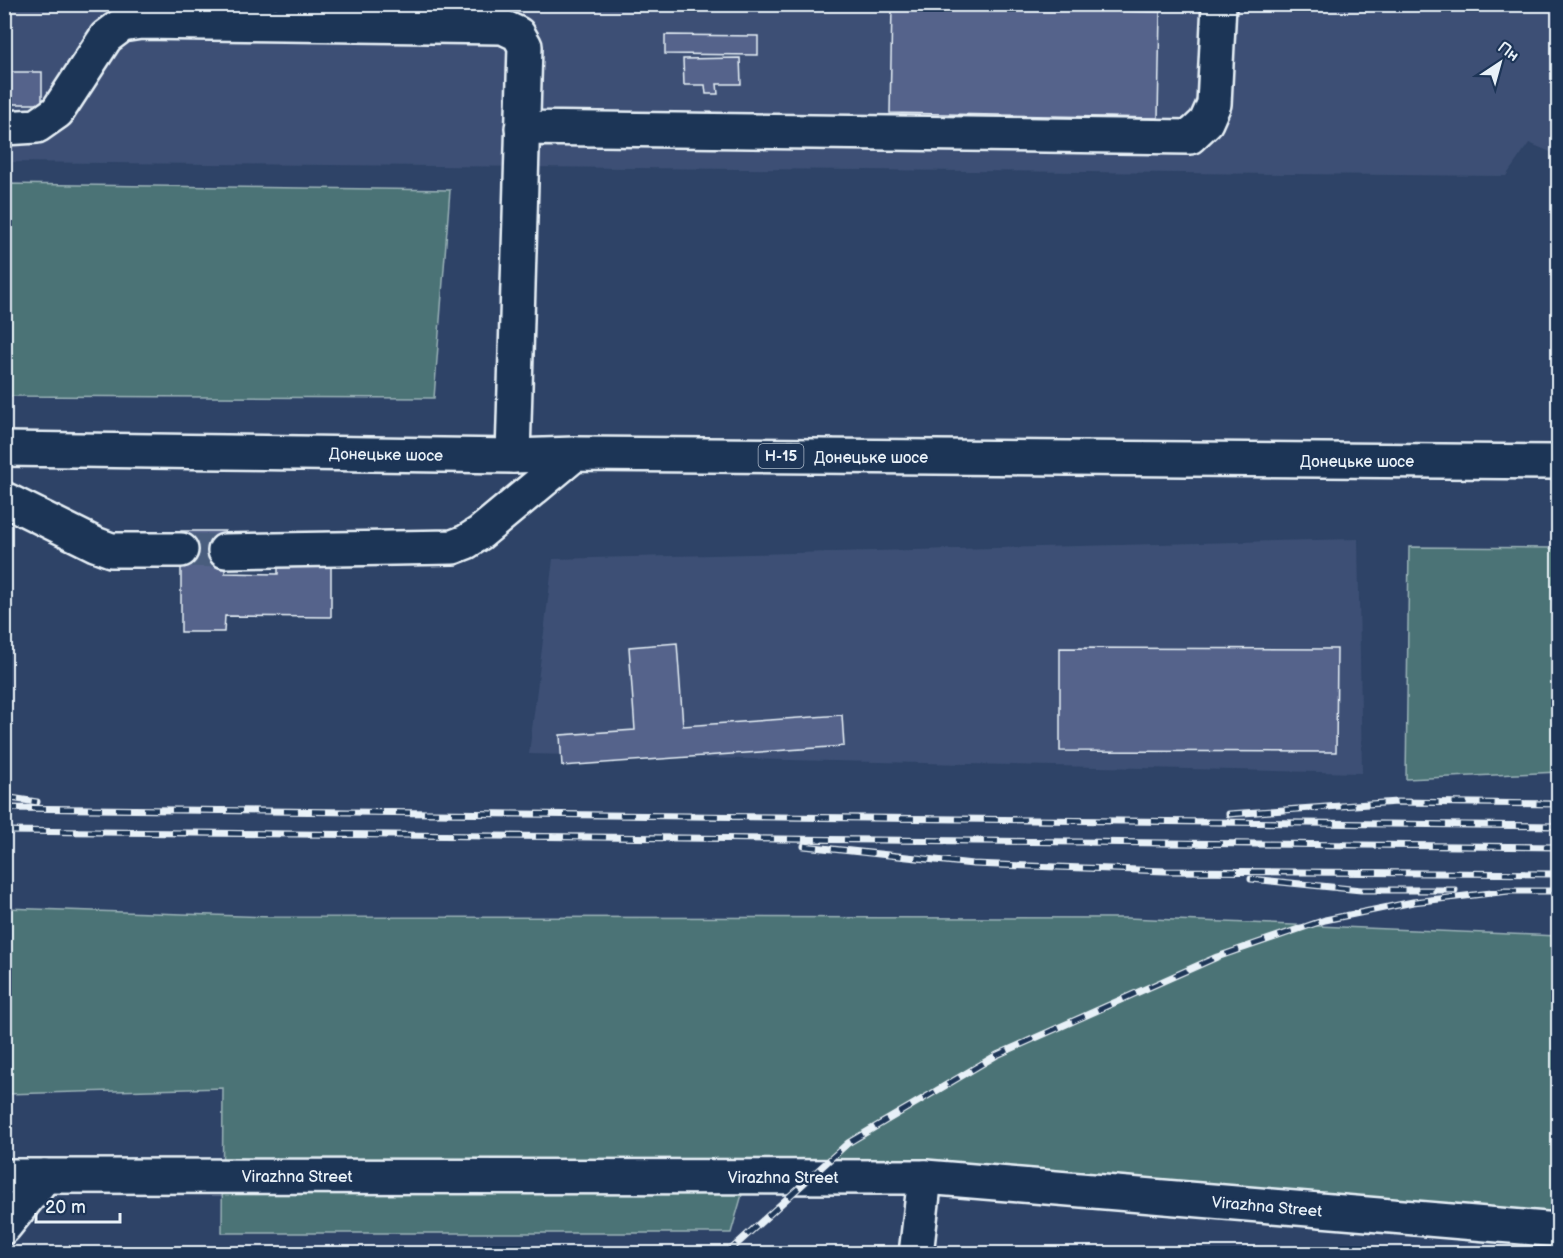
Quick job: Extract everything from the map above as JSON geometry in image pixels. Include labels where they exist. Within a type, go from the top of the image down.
[{"type":"main road","points":[[522,128],[1190,136],[1206,122],[1214,104],[1220,4]]},
{"type":"main road","points":[[4,128],[37,126],[57,112],[106,38],[122,24],[141,22],[504,27],[518,34],[525,46],[513,456]]},
{"type":"main road","name":"Донецьке шосе","points":[[4,449],[513,456],[575,454],[1558,462]]},
{"type":"main road","points":[[225,551],[453,547],[480,533],[575,454]]},
{"type":"main road","points":[[4,499],[111,550],[181,550]]},
{"type":"main road","name":"Virazhna Street","points":[[4,1176],[925,1177],[1558,1230]]},
{"type":"main road","points":[[4,1227],[45,1176]]},
{"type":"main road","points":[[916,1254],[925,1177]]},
{"type":"shaded area","points":[[5,5],[1558,5],[1558,155],[1529,143],[1506,176],[5,162]]},
{"type":"shaded area","points":[[1358,539],[1362,773],[529,754],[553,559]]},
{"type":"green space","points":[[5,184],[450,190],[434,398],[5,396]]},
{"type":"green space","points":[[1409,547],[1558,548],[1558,772],[1406,779]]},
{"type":"green space","points":[[5,908],[272,917],[1127,918],[1558,936],[1558,1230],[747,1177],[731,1233],[222,1233],[223,1088],[5,1094]]},
{"type":"building","points":[[892,6],[1160,12],[1158,118],[890,113]]},
{"type":"building","points":[[665,35],[758,36],[758,55],[665,54]]},
{"type":"building","points":[[740,58],[741,84],[717,84],[718,94],[706,94],[705,85],[684,85],[683,59]]},
{"type":"building","points":[[4,72],[42,72],[42,104],[4,104]]},
{"type":"building","points":[[181,531],[225,531],[225,573],[278,574],[278,557],[331,557],[331,617],[225,616],[224,632],[181,632]]},
{"type":"building","points":[[677,643],[683,726],[842,715],[844,746],[562,766],[560,735],[635,730],[629,647]]},
{"type":"building","points":[[1060,648],[1337,649],[1336,752],[1060,751]]},
{"type":"tunnel","points":[[181,550],[225,551]]},
{"type":"railway","points":[[4,797],[37,802]]},
{"type":"railway","points":[[1229,814],[1397,802],[1558,804]]},
{"type":"railway","points":[[4,808],[1558,826]]},
{"type":"railway","points":[[4,831],[1558,847]]},
{"type":"railway","points":[[804,846],[973,864],[1165,871],[1558,874]]},
{"type":"railway","points":[[1251,879],[1361,890],[1455,890]]},
{"type":"railway","points":[[1503,891],[1558,891]]},
{"type":"railway","points":[[726,1254],[848,1143],[997,1055],[1217,957],[1325,920],[1413,902],[1509,891]]}]
